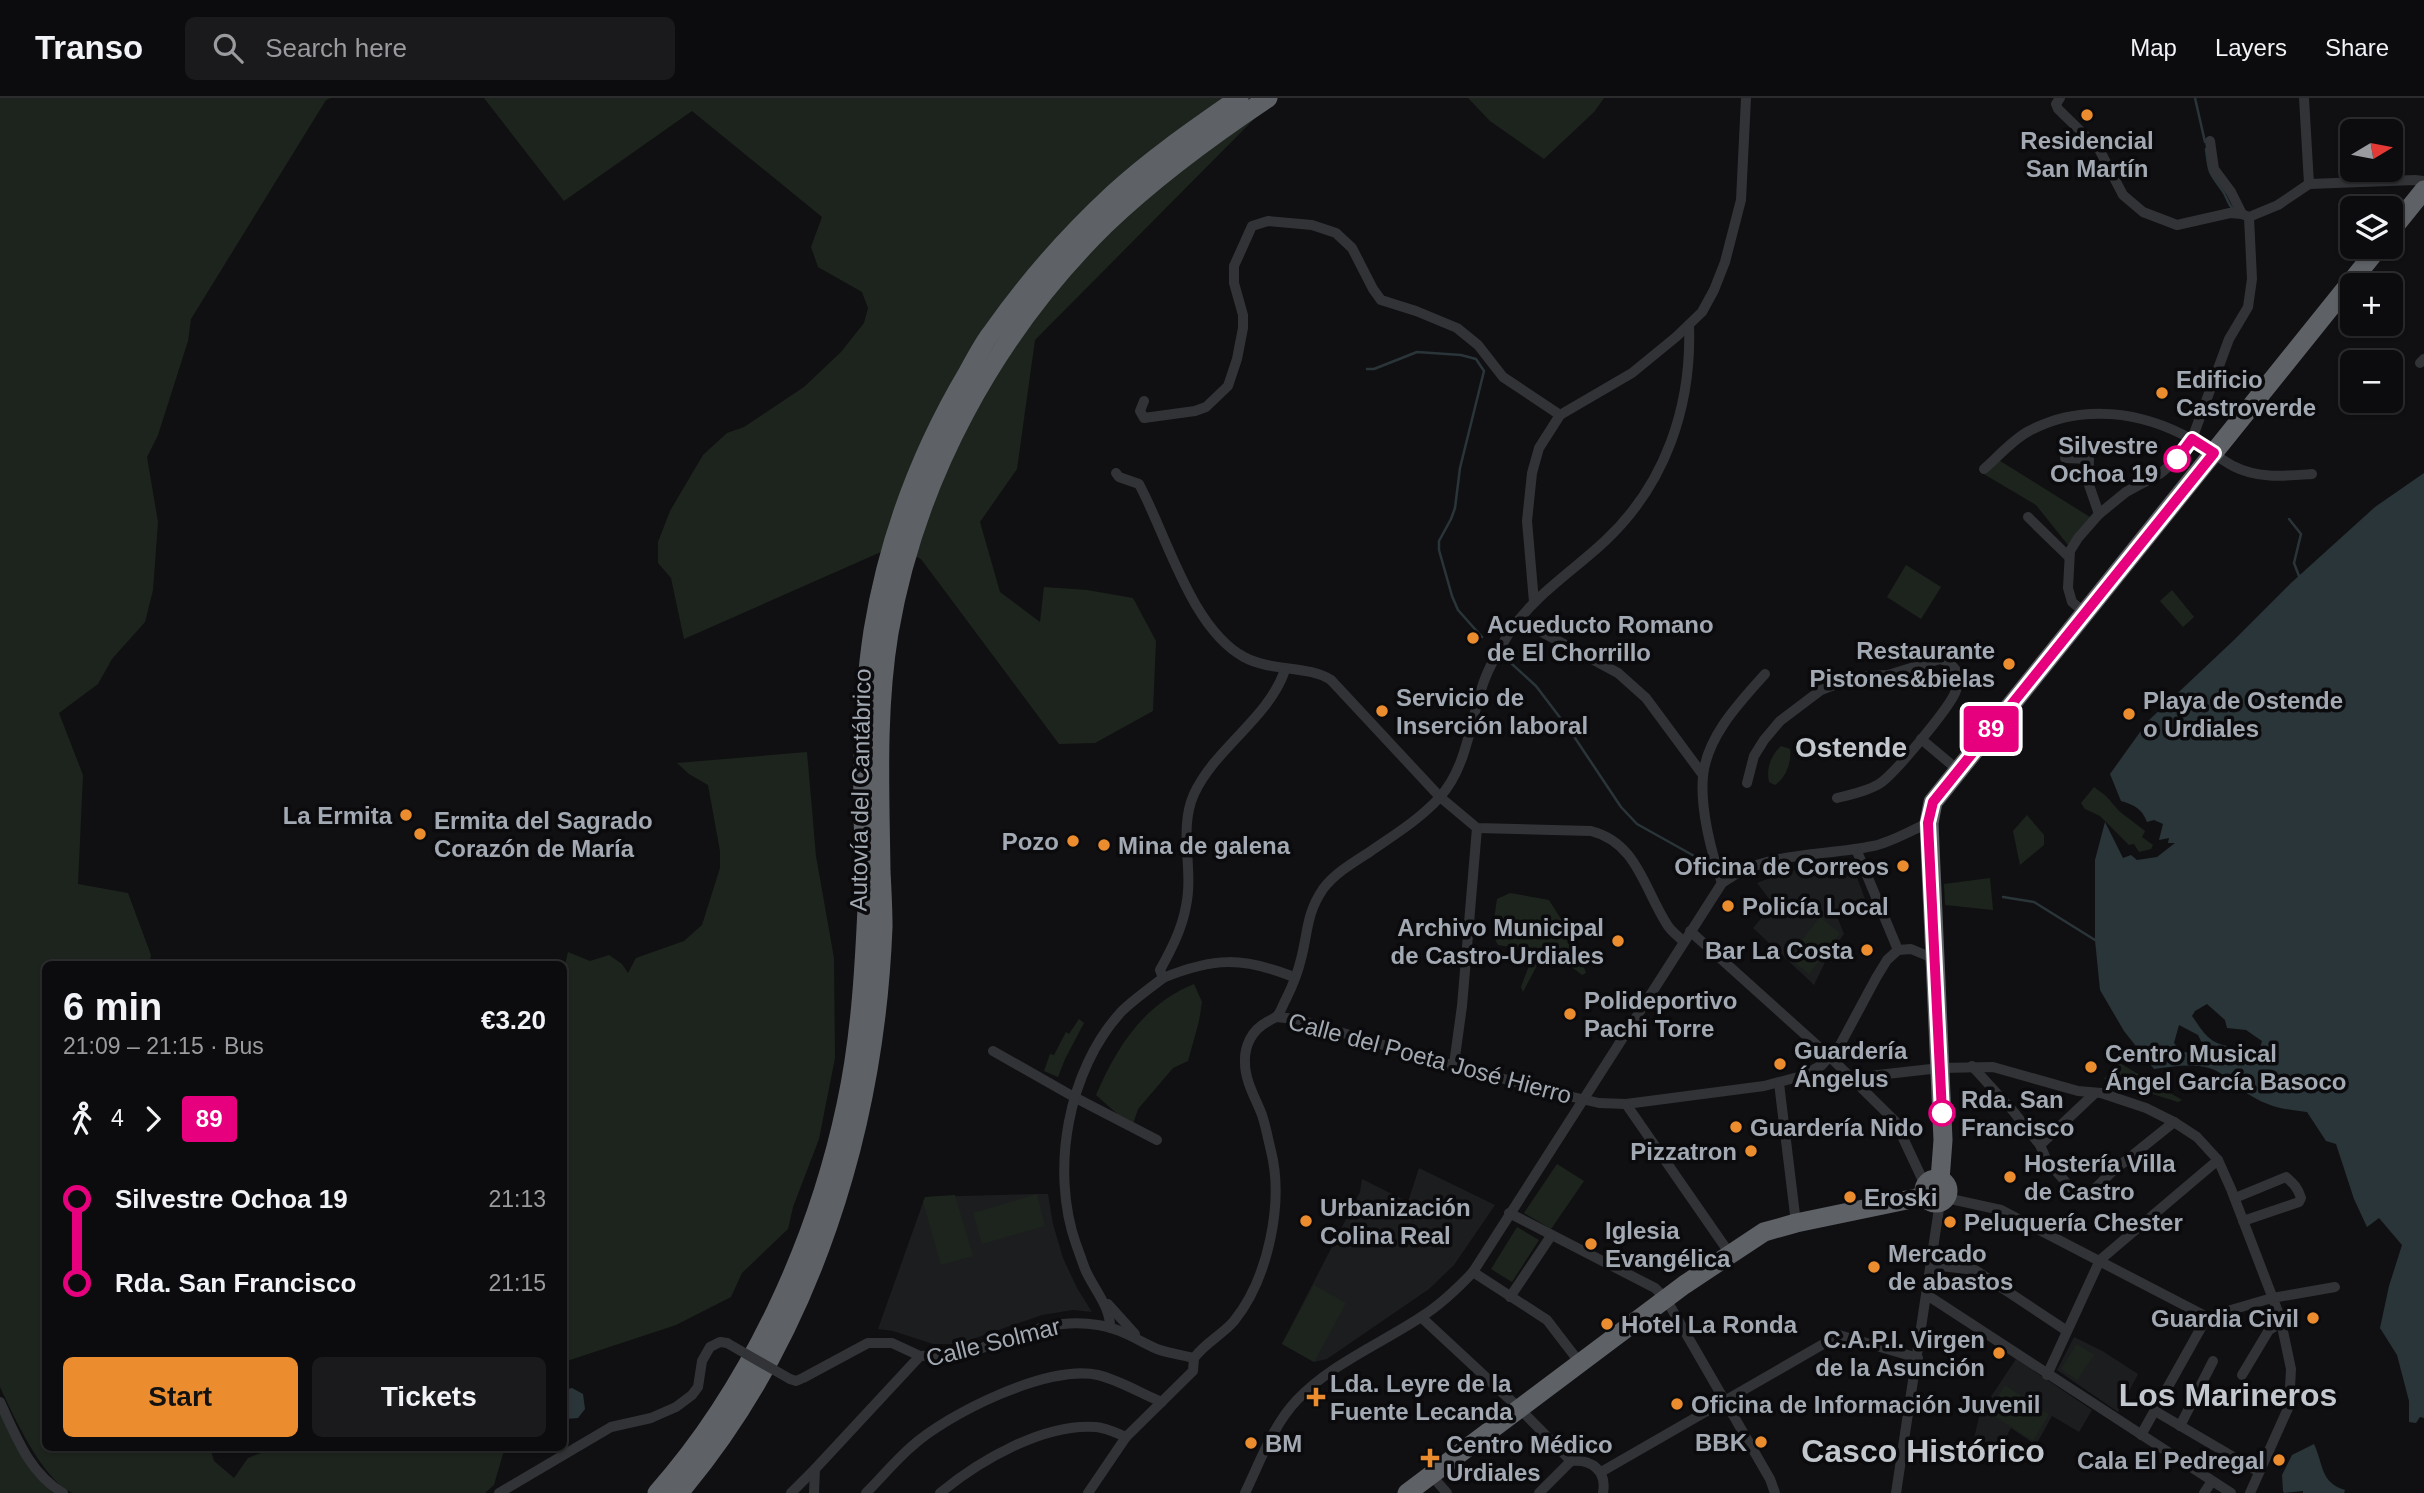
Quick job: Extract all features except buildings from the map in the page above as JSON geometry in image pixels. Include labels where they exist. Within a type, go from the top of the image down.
[{"type":"highway","name":"Autovía del Cantábrico","points":[[657,1493],[712,1421],[763,1335],[790,1278],[823,1193],[846,1106],[863,992],[867,902],[863,813],[865,725],[873,631],[894,540],[918,471],[946,409],[991,332],[1052,257],[1116,191],[1239,98]]},
{"type":"highway","name":"Autovía del Cantábrico","points":[[678,1493],[707,1457],[778,1344],[838,1199],[862,1108],[875,1026],[883,923],[882,706],[889,634],[909,546],[931,484],[974,397],[1019,323],[1078,253],[1129,202],[1193,151],[1268,98]]},
{"type":"highway","points":[[2403,216],[2424,190]]},
{"type":"highway","points":[[1408,1493],[1666,1299],[1764,1232],[1936,1193],[1943,1156],[1928,823],[1933,802],[2369,259]]},
{"type":"street","points":[[1534,602],[1527,498],[1539,448],[1560,415],[1632,373],[1702,312],[1714,290],[1734,231],[1741,200],[1746,98]]},
{"type":"street","points":[[2304,98],[2309,184]]},
{"type":"street","points":[[2059,103],[2099,149],[2123,195],[2143,212],[2177,225],[2219,214],[2245,215],[2278,205],[2309,184],[2424,181]]},
{"type":"street","points":[[2084,612],[2072,602],[2068,588],[2069,560],[2078,538],[2099,514],[2126,492],[2175,461],[2192,439],[2229,339],[2248,307],[2252,279],[2245,215],[2214,169],[2210,141]]},
{"type":"street","points":[[1144,401],[1140,411],[1144,418],[1195,411],[1212,403],[1228,386],[1243,328],[1243,315],[1234,283],[1234,266],[1252,226],[1268,221],[1312,225],[1336,233],[1352,248],[1381,299],[1457,328],[1478,345],[1503,377],[1560,415]]},
{"type":"street","points":[[1088,1493],[1126,1437],[1193,1371],[1194,1358],[1201,1348],[1224,1332],[1236,1318],[1258,1279],[1274,1220],[1273,1159],[1261,1114],[1247,1077],[1244,1064],[1246,1050],[1251,1036],[1276,1017],[1301,959],[1314,904],[1336,876],[1390,838],[1440,797],[1460,767],[1484,680],[1511,630],[1534,602],[1604,542],[1630,515],[1654,481],[1682,409],[1689,325]]},
{"type":"street","points":[[1984,469],[2028,431],[2048,422],[2077,415],[2113,412],[2152,422],[2192,439],[2236,467],[2271,477],[2312,474]]},
{"type":"street","points":[[2065,458],[2089,459],[2088,482],[2099,514]]},
{"type":"street","points":[[1116,473],[1119,477],[1139,484],[1192,598],[1226,644],[1255,663],[1286,670],[1314,672],[1331,680],[1440,797],[1477,828],[1591,831],[1605,835],[1619,844],[1630,856],[1669,927],[1683,941]]},
{"type":"street","points":[[2028,517],[2069,560]]},
{"type":"street","points":[[1519,620],[1618,673],[1646,698],[1703,775]]},
{"type":"street","points":[[1747,783],[1754,756],[1764,740],[1780,721],[1821,690],[1855,677],[1888,675],[1940,659],[1949,662],[1959,674],[1954,697],[1921,739],[1881,783],[1837,798]]},
{"type":"street","points":[[1163,978],[1160,970],[1175,944],[1187,905],[1186,836],[1194,796],[1211,767],[1269,700],[1286,670]]},
{"type":"street","points":[[1722,883],[1711,852],[1703,775],[1711,749],[1729,717],[1765,674]]},
{"type":"street","points":[[1921,739],[1958,770]]},
{"type":"street","points":[[1245,1493],[1278,1426],[1294,1402],[1330,1372],[1421,1317],[1448,1297],[1473,1272],[1722,883],[1748,866],[1771,860],[1878,845],[1928,823]]},
{"type":"street","points":[[1454,1064],[1462,1006],[1477,828]]},
{"type":"street","points":[[1856,849],[1898,950]]},
{"type":"street","points":[[1690,931],[1830,1057],[1895,1121],[1936,1193],[1932,1265],[1896,1493]]},
{"type":"street","points":[[1830,1057],[1840,1045],[1887,960],[1898,950],[1911,949],[1935,959]]},
{"type":"street","points":[[1110,1328],[1109,1314],[1085,1270],[1074,1241],[1064,1183],[1065,1147],[1074,1097],[1097,1048],[1121,1012],[1163,978],[1204,963],[1232,961],[1256,964],[1294,977]]},
{"type":"street","name":"Calle del Poeta José Hierro","points":[[1276,1017],[1296,1019],[1599,1103],[1626,1104],[1779,1083],[1802,1076],[1822,1065],[1830,1057]]},
{"type":"street","points":[[993,1051],[1157,1140]]},
{"type":"street","points":[[1972,1066],[2040,1144],[2047,1161],[2078,1196],[2084,1197],[2174,1122]]},
{"type":"street","points":[[1851,1078],[1940,1068],[1993,1066],[2094,1094],[2101,1093],[2146,1108],[2197,1137],[2223,1162],[2281,1323],[2291,1369],[2290,1400],[2286,1413],[2250,1493]]},
{"type":"street","points":[[1779,1083],[1796,1223]]},
{"type":"street","points":[[2040,1144],[2094,1094]]},
{"type":"street","points":[[1626,1104],[1730,1254]]},
{"type":"street","points":[[2047,1375],[2100,1260],[2223,1162]]},
{"type":"street","points":[[2235,1198],[2286,1177],[2300,1192],[2299,1202],[2243,1221]]},
{"type":"street","points":[[1936,1193],[2001,1210],[2207,1317]]},
{"type":"street","points":[[1509,1213],[1655,1289],[1666,1299],[1770,1479],[1775,1493]]},
{"type":"street","points":[[1510,1297],[1552,1236]]},
{"type":"street","points":[[1932,1265],[1975,1270],[2067,1331]]},
{"type":"street","points":[[1473,1272],[1547,1320],[1580,1363]]},
{"type":"street","points":[[2141,1436],[2207,1317],[2272,1298],[2335,1287]]},
{"type":"street","points":[[1099,1294],[1140,1340]]},
{"type":"street","points":[[1927,1295],[2231,1493]]},
{"type":"street","points":[[1421,1317],[1519,1408],[1571,1461]]},
{"type":"street","name":"Calle Solmar","points":[[791,1493],[920,1356],[967,1354],[1046,1325],[1074,1323],[1122,1331],[1160,1350],[1194,1358]]},
{"type":"street","points":[[2242,1375],[2269,1330],[2281,1323]]},
{"type":"street","points":[[1601,1472],[1839,1335],[1917,1358]]},
{"type":"street","points":[[499,1493],[611,1427],[651,1418],[676,1407],[698,1387],[702,1361],[710,1347],[720,1342],[727,1343],[796,1381],[868,1343],[892,1343],[920,1356]]},
{"type":"street","points":[[2180,1426],[2213,1361]]},
{"type":"street","points":[[866,1493],[912,1446],[956,1415],[1041,1380],[1067,1375],[1099,1376],[1162,1402]]},
{"type":"street","points":[[0,1402],[37,1472],[63,1493]]},
{"type":"street","points":[[2154,1411],[2259,1472]]},
{"type":"street","points":[[940,1493],[989,1458],[1055,1431],[1096,1427],[1126,1437]]},
{"type":"street","points":[[1539,1493],[1571,1461],[1581,1461],[1591,1463],[1601,1472],[1604,1480],[1603,1493]]},
{"type":"street","points":[[814,1493],[815,1469]]},
{"type":"street","points":[[1431,1475],[1447,1493]]},
{"type":"street","points":[[2204,1493],[2212,1481]]},
{"type":"shaded area","points":[[0,98],[331,98],[326,100],[191,319],[188,341],[158,435],[147,457],[158,522],[153,590],[145,622],[112,659],[98,684],[59,713],[83,775],[78,884],[128,893],[151,955],[150,961],[42,961],[42,1451],[211,1451],[214,1461],[234,1478],[248,1458],[266,1451],[504,1451],[494,1485],[485,1493],[72,1493],[50,1475],[40,1461],[0,1387]]},
{"type":"shaded area","points":[[484,98],[1275,98],[1035,340],[1017,469],[980,522],[1000,592],[1040,622],[1044,587],[1087,590],[1133,598],[1156,641],[1153,711],[1095,743],[1059,744],[921,559],[905,551],[890,548],[684,639],[671,578],[658,563],[658,542],[670,511],[703,455],[727,433],[744,427],[804,387],[841,352],[864,323],[868,308],[862,292],[818,267],[811,247],[822,217],[692,111],[564,201]]},
{"type":"shaded area","points":[[1468,98],[1604,98],[1594,112],[1544,159],[1490,121]]},
{"type":"shaded area","points":[[1997,459],[2090,517],[2068,545],[2036,505],[1982,473]]},
{"type":"shaded area","points":[[2424,473],[2424,1418],[2420,1417],[2416,1423],[2409,1422],[2409,1401],[2397,1355],[2380,1328],[2402,1245],[2379,1218],[2367,1227],[2354,1199],[2336,1144],[2326,1141],[2307,1112],[2261,1101],[2214,1070],[2188,1066],[2154,1069],[2124,1031],[2100,990],[2095,940],[2095,860],[2105,822],[2123,858],[2131,855],[2137,860],[2157,857],[2175,843],[2168,843],[2169,838],[2159,840],[2163,824],[2154,820],[2147,822],[2137,808],[2121,801],[2110,774],[2148,721],[2291,583],[2375,507]],"holes":[[[2207,1004],[2225,1020],[2227,1028],[2246,1030],[2262,1041],[2260,1048],[2246,1050],[2217,1043],[2208,1037],[2192,1016]],[[2179,1025],[2198,1035],[2207,1053],[2182,1052],[2174,1043]]]},
{"type":"shaded area","points":[[1906,565],[1941,587],[1921,619],[1887,597]]},
{"type":"shaded area","points":[[2172,590],[2194,617],[2183,627],[2160,601]]},
{"type":"shaded area","points":[[1781,746],[1790,749],[1790,759],[1785,774],[1775,785],[1769,782],[1769,767],[1774,753]]},
{"type":"shaded area","points":[[807,752],[816,856],[834,958],[835,1058],[819,1139],[793,1207],[788,1229],[742,1273],[731,1297],[676,1325],[567,1361],[566,961],[568,952],[590,961],[609,955],[622,964],[628,973],[636,958],[684,941],[702,925],[720,868],[720,851],[708,785],[677,763]]},
{"type":"shaded area","points":[[2094,787],[2145,831],[2142,837],[2153,845],[2151,849],[2139,852],[2134,844],[2129,845],[2100,816],[2085,809],[2081,803]]},
{"type":"shaded area","points":[[2027,815],[2044,835],[2044,845],[2020,865],[2013,831]]},
{"type":"shaded area","points":[[1852,864],[1865,899],[1835,911],[1844,934],[1829,954],[1814,985],[1753,928],[1773,904],[1757,883],[1788,871]]},
{"type":"shaded area","points":[[1990,878],[1993,910],[1945,905],[1944,884]]},
{"type":"shaded area","points":[[1510,893],[1549,900],[1573,938],[1586,973],[1582,975],[1559,960],[1542,956],[1523,992],[1521,987],[1532,958],[1527,950],[1498,945],[1492,933],[1497,899]]},
{"type":"shaded area","points":[[1820,917],[1840,933],[1809,974],[1788,958]]},
{"type":"shaded area","points":[[1194,984],[1202,1002],[1188,1061],[1173,1068],[1138,1109],[1132,1127],[1096,1095],[1113,1060],[1134,1029],[1160,1003]]},
{"type":"shaded area","points":[[1079,1019],[1084,1023],[1058,1077],[1044,1071],[1050,1054],[1054,1055],[1066,1032],[1069,1034]]},
{"type":"shaded area","points":[[2118,1062],[2182,1100],[2178,1102],[2104,1079]]},
{"type":"shaded area","points":[[1557,1164],[1584,1181],[1551,1229],[1524,1213]]},
{"type":"shaded area","points":[[1419,1168],[1495,1205],[1454,1265],[1429,1289],[1327,1359],[1314,1362],[1282,1344],[1360,1192],[1362,1179],[1408,1202]]},
{"type":"shaded area","points":[[1037,1194],[1045,1226],[982,1244],[973,1213]]},
{"type":"shaded area","points":[[1048,1194],[1063,1258],[1092,1312],[1073,1310],[1042,1315],[951,1344],[933,1344],[878,1329],[925,1197]]},
{"type":"shaded area","points":[[955,1195],[973,1256],[941,1265],[923,1202],[925,1197]]},
{"type":"shaded area","points":[[1517,1227],[1539,1240],[1512,1282],[1491,1269]]},
{"type":"shaded area","points":[[1314,1285],[1346,1303],[1314,1362],[1282,1344]]},
{"type":"shaded area","points":[[2074,1337],[2138,1374],[2118,1412],[2057,1370]]},
{"type":"shaded area","points":[[2077,1344],[2094,1355],[2077,1380],[2061,1369]]},
{"type":"shaded area","points":[[2016,1359],[2092,1410],[2079,1432],[2052,1416],[2036,1445],[2011,1428],[2001,1447],[1974,1438],[1980,1413]]},
{"type":"shaded area","points":[[2005,1385],[2049,1415],[2033,1441],[1988,1412]]},
{"type":"shaded area","points":[[572,1388],[583,1394],[585,1409],[578,1418],[567,1419],[567,1389]]},
{"type":"shaded area","points":[[0,1409],[33,1473],[53,1493],[0,1493]]},
{"type":"shaded area","points":[[2314,1444],[2327,1478],[2345,1490],[2344,1493],[2284,1493],[2282,1475],[2292,1455]]},
{"type":"waterway","points":[[2195,98],[2205,142]]},
{"type":"waterway","points":[[2206,149],[2210,171],[2233,209]]},
{"type":"waterway","points":[[1367,369],[1374,369],[1417,352],[1461,355],[1476,359],[1484,371],[1460,468],[1455,508],[1439,541],[1439,550],[1458,610],[1482,637]]},
{"type":"waterway","points":[[2289,519],[2301,534],[2294,563],[2299,576]]},
{"type":"waterway","points":[[1500,653],[1536,686],[1571,732],[1621,807],[1637,824],[1705,862]]},
{"type":"waterway","points":[[2003,897],[2034,902],[2095,940]]},
{"type":"bus line","name":"89","points":[[1942,1113],[1928,823],[1933,802],[2214,453],[2192,439],[2177,459]]},
{"type":"place","name":"Residencial San Martín","points":[[2087,115]]},
{"type":"place","name":"Edificio Castroverde","points":[[2162,393]]},
{"type":"place","name":"Silvestre Ochoa 19","points":[[2177,459]]},
{"type":"place","name":"Acueducto Romano de El Chorrillo","points":[[1473,638]]},
{"type":"place","name":"Restaurante Pistones&bielas","points":[[2009,664]]},
{"type":"place","name":"Servicio de Inserción laboral","points":[[1382,711]]},
{"type":"place","name":"Playa de Ostende o Urdiales","points":[[2129,714]]},
{"type":"place","name":"La Ermita","points":[[406,815]]},
{"type":"place","name":"Ermita del Sagrado Corazón de María","points":[[420,834]]},
{"type":"place","name":"Pozo","points":[[1073,841]]},
{"type":"place","name":"Mina de galena","points":[[1104,845]]},
{"type":"place","name":"Oficina de Correos","points":[[1903,866]]},
{"type":"place","name":"Policía Local","points":[[1728,906]]},
{"type":"place","name":"Archivo Municipal de Castro-Urdiales","points":[[1618,941]]},
{"type":"place","name":"Bar La Costa","points":[[1867,950]]},
{"type":"place","name":"Polideportivo Pachi Torre","points":[[1570,1014]]},
{"type":"place","name":"Guardería Ángelus","points":[[1780,1064]]},
{"type":"place","name":"Centro Musical Ángel García Basoco","points":[[2091,1067]]},
{"type":"place","name":"Rda. San Francisco","points":[[1942,1113]]},
{"type":"place","name":"Guardería Nido","points":[[1736,1127]]},
{"type":"place","name":"Pizzatron","points":[[1751,1151]]},
{"type":"place","name":"Hostería Villa de Castro","points":[[2010,1177]]},
{"type":"place","name":"Eroski","points":[[1850,1197]]},
{"type":"place","name":"Urbanización Colina Real","points":[[1306,1221]]},
{"type":"place","name":"Peluquería Chester","points":[[1950,1222]]},
{"type":"place","name":"Iglesia Evangélica","points":[[1591,1244]]},
{"type":"place","name":"Mercado de abastos","points":[[1874,1267]]},
{"type":"place","name":"Guardia Civil","points":[[2313,1318]]},
{"type":"place","name":"Hotel La Ronda","points":[[1607,1324]]},
{"type":"place","name":"C.A.P.I. Virgen de la Asunción","points":[[1999,1353]]},
{"type":"place","name":"Lda. Leyre de la Fuente Lecanda","points":[[1316,1397]]},
{"type":"place","name":"Oficina de Información Juvenil","points":[[1677,1404]]},
{"type":"place","name":"BBK","points":[[1761,1442]]},
{"type":"place","name":"BM","points":[[1251,1443]]},
{"type":"place","name":"Centro Médico Urdiales","points":[[1430,1458]]},
{"type":"place","name":"Cala El Pedregal","points":[[2279,1460]]},
{"type":"district","name":"Ostende","points":[[1851,747]]},
{"type":"district","name":"Los Marineros","points":[[2228,1395]]},
{"type":"district","name":"Casco Histórico","points":[[1923,1451]]}]
